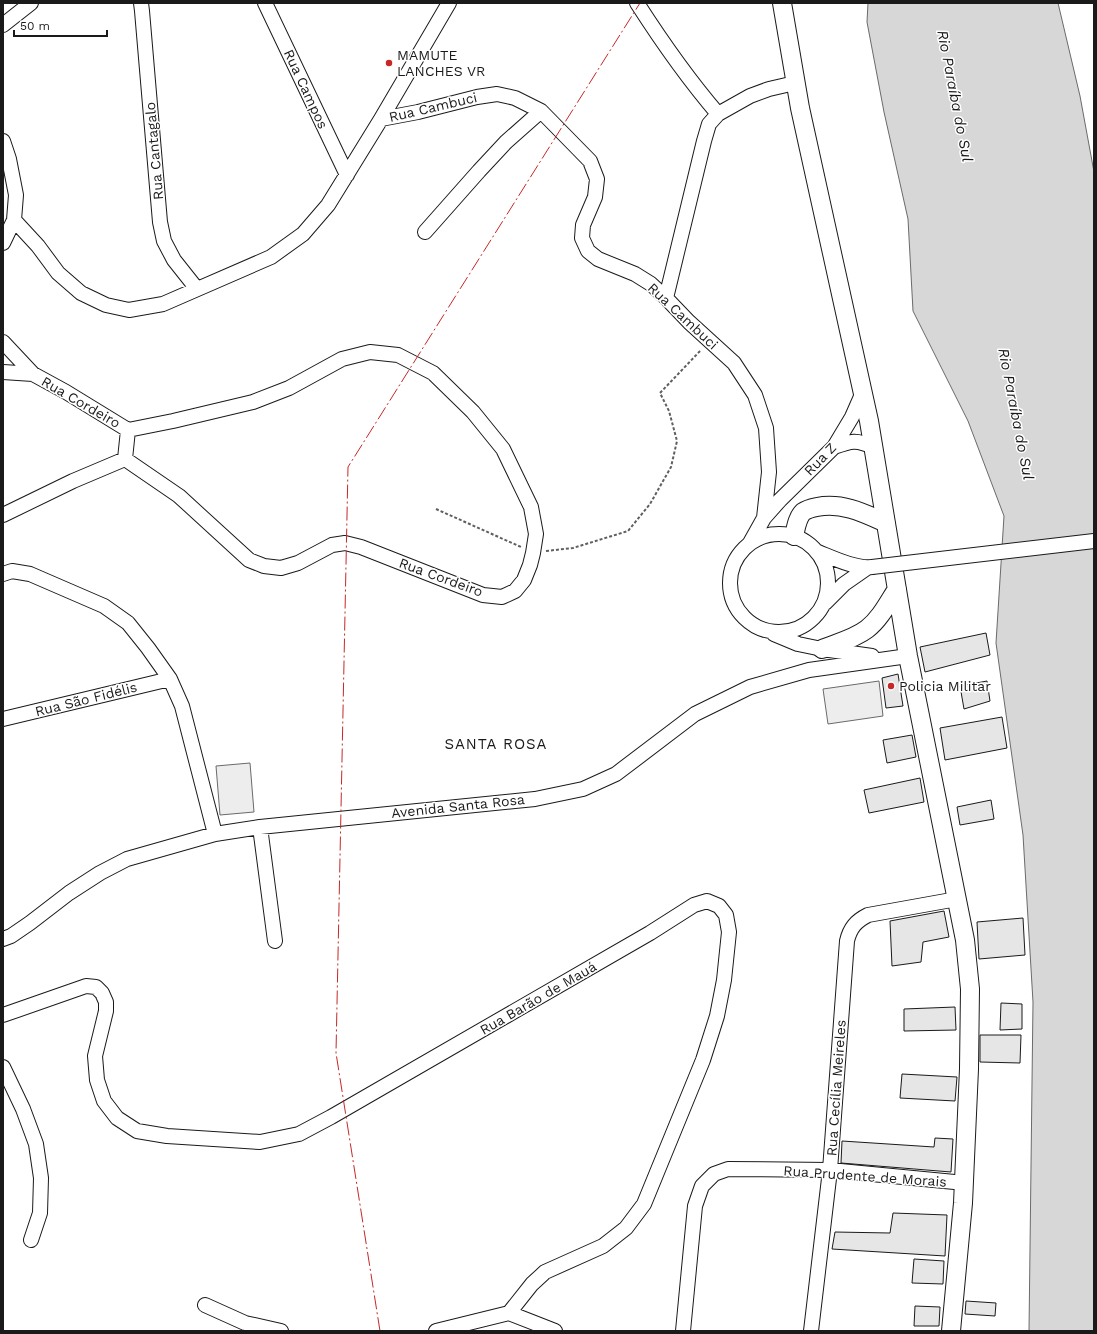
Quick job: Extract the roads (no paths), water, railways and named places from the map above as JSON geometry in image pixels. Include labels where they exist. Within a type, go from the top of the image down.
[{"type":"main road","points":[[782,3],[795,84],[863,392],[908,656],[965,940],[970,989],[965,1183],[951,1331]]},
{"type":"main road","points":[[794,536],[798,520],[802,513],[810,508],[825,505],[844,507],[860,511],[886,523]]},
{"type":"main road","points":[[822,649],[853,637],[867,629],[881,614],[897,589]]},
{"type":"street","points":[[3,25],[31,3]]},
{"type":"street","name":"Rua Cantagalo","points":[[141,3],[160,222],[164,241],[174,260],[196,289]]},
{"type":"street","name":"Rua Campos","points":[[265,3],[347,175]]},
{"type":"street","points":[[14,220],[38,246],[58,273],[81,293],[106,305],[130,310],[163,304],[270,257],[303,234],[328,205],[381,119],[449,3]]},
{"type":"street","points":[[636,3],[673,58],[718,114]]},
{"type":"street","points":[[666,298],[704,141],[710,124],[718,114],[756,94],[769,89],[795,84]]},
{"type":"street","name":"Rua Cambuci","points":[[381,119],[418,112],[477,97],[497,94],[515,98],[541,111],[590,161],[597,179],[595,198],[583,225],[582,238],[588,251],[598,259],[640,277],[651,284],[734,364],[755,395],[766,428],[769,472],[764,518]]},
{"type":"street","points":[[425,232],[479,170],[506,142],[541,111]]},
{"type":"street","points":[[3,141],[9,159],[16,195],[14,220],[3,243]]},
{"type":"street","name":"Rua Cordeiro","points":[[3,342],[33,374],[66,392],[128,430],[253,402],[289,388],[342,359],[370,352],[398,355],[433,373],[473,412],[503,449],[531,507],[536,534],[534,553],[524,580],[515,591],[502,597],[483,595],[346,542],[332,545],[298,563],[281,568],[264,566],[249,560],[179,496],[125,459],[128,430]]},
{"type":"street","name":"Rua Cordeiro","points":[[3,372],[33,374]]},
{"type":"street","name":"Rua Z","points":[[764,518],[780,500],[834,447],[852,417],[863,392]]},
{"type":"street","points":[[834,447],[856,441],[873,447]]},
{"type":"street","points":[[3,515],[73,481],[125,459]]},
{"type":"street","points":[[764,518],[750,543],[738,554],[731,569],[729,586],[732,602],[741,616],[754,627],[798,644],[822,649],[888,658]]},
{"type":"street","points":[[750,543],[771,534],[794,536],[807,542],[818,552],[825,564],[828,578],[828,591],[823,604]]},
{"type":"street","points":[[818,552],[849,563],[870,568],[1094,541]]},
{"type":"street","points":[[770,632],[786,632],[801,627],[814,617],[823,604],[844,584],[870,568]]},
{"type":"street","points":[[3,574],[12,571],[30,574],[104,606],[128,623],[170,679],[182,706],[214,834]]},
{"type":"street","name":"Avenida Santa Rosa","points":[[3,939],[11,936],[69,893],[100,873],[127,859],[214,834],[260,827],[535,799],[583,789],[616,774],[695,714],[750,688],[809,670],[908,656]]},
{"type":"street","name":"Rua São Fidélis","points":[[3,719],[170,679]]},
{"type":"street","points":[[260,827],[275,941]]},
{"type":"street","name":"Rua Cecília Meireles","points":[[811,1331],[830,1170],[847,941],[849,932],[853,925],[868,915],[957,899]]},
{"type":"street","name":"Rua Barão de Mauá","points":[[3,1015],[86,986],[96,988],[102,993],[106,1002],[106,1011],[95,1056],[97,1080],[104,1101],[117,1118],[137,1131],[167,1136],[260,1142],[299,1134],[331,1117],[650,933],[694,904],[707,901],[719,906],[726,915],[730,932],[724,980],[716,1016],[703,1060],[644,1204],[626,1228],[603,1246],[545,1272],[532,1284],[509,1313]]},
{"type":"street","points":[[3,1067],[26,1116],[36,1144],[41,1178],[40,1213],[31,1240]]},
{"type":"street","name":"Rua Prudente de Morais","points":[[683,1331],[694,1206],[702,1186],[714,1174],[728,1169],[830,1170],[965,1183]]},
{"type":"street","points":[[205,1305],[245,1323],[281,1331]]},
{"type":"street","points":[[436,1331],[509,1313],[555,1331]]},
{"type":"water","name":"Rio Paraíba do Sul","points":[[868,3],[1058,3],[1080,96],[1094,172],[1094,1331],[1029,1331],[1033,1002],[1023,835],[996,643],[1004,516],[968,421],[913,311],[908,219],[884,112],[867,22]]},
{"type":"place","name":"MAMUTE LANCHES VR","points":[[389,63]]},
{"type":"place","name":"Policia Militar","points":[[891,686]]},
{"type":"district","name":"SANTA ROSA","points":[[496,744]]}]
